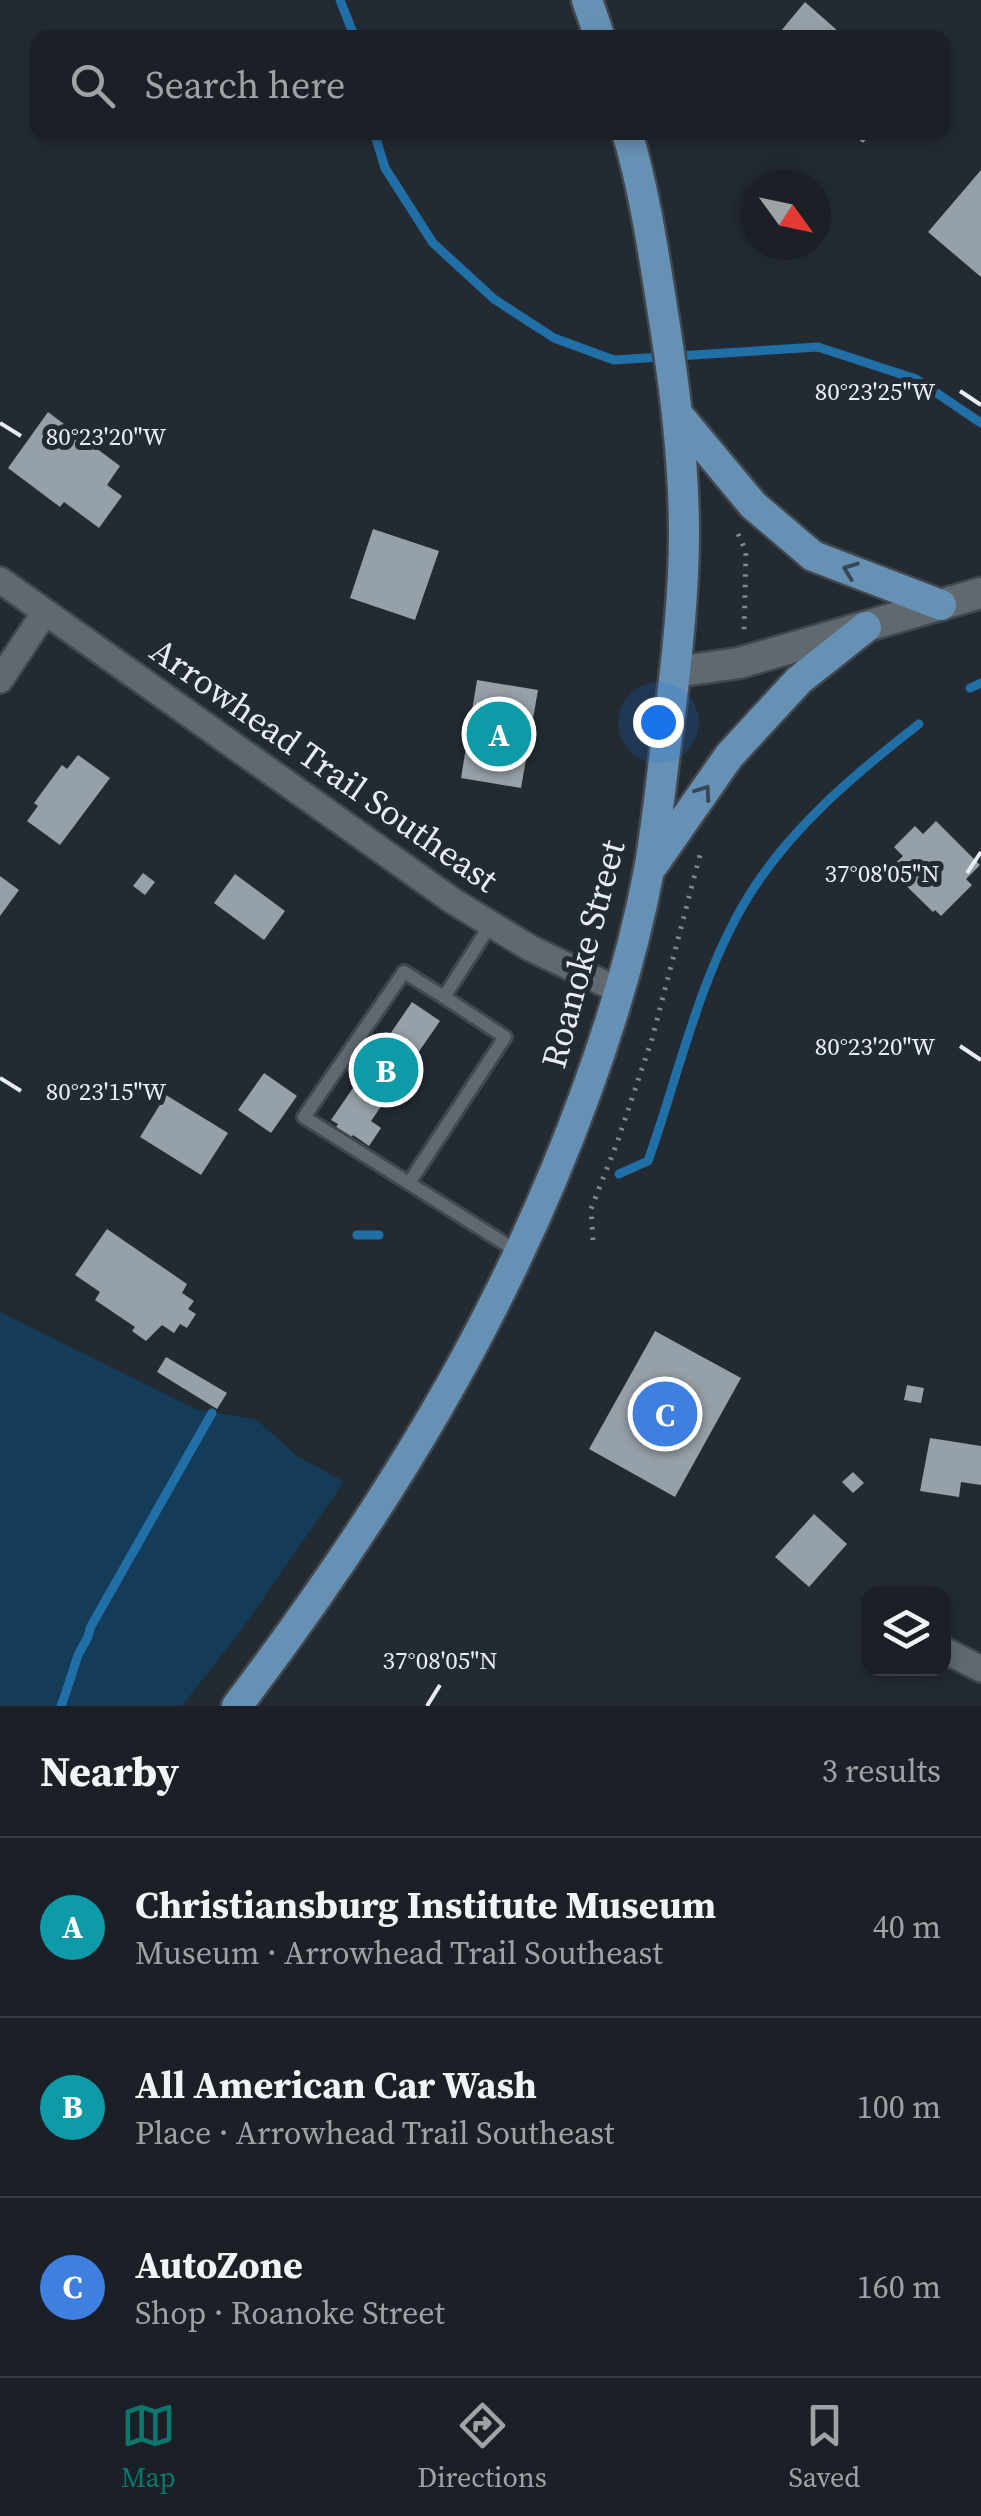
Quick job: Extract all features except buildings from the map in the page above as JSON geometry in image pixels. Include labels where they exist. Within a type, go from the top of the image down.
[{"type":"main road","points":[[586,0],[597,30]]},
{"type":"main road","name":"Roanoke Street","points":[[237,1706],[322,1594],[434,1417],[497,1298],[586,1090],[618,990],[648,872],[675,672],[684,535],[679,416],[656,266],[629,140]]},
{"type":"main road","points":[[679,416],[752,505],[813,556],[941,605]]},
{"type":"main road","points":[[675,672],[739,663],[981,593]]},
{"type":"main road","points":[[648,872],[729,756],[799,680],[866,627]]},
{"type":"street","name":"Arrowhead Trail Southeast","points":[[0,580],[453,901],[530,948],[618,990]]},
{"type":"street","points":[[0,680],[46,612]]},
{"type":"street","points":[[951,1654],[981,1669]]},
{"type":"lane","points":[[444,998],[491,924]]},
{"type":"lane","points":[[409,1183],[505,1037],[404,972],[304,1116],[409,1183],[518,1252]]},
{"type":"path","points":[[738,533],[746,551],[744,634]]},
{"type":"path","points":[[593,1240],[591,1209],[652,1039],[705,839]]},
{"type":"shaded area","points":[[0,1312],[196,1409],[257,1420],[297,1456],[344,1482],[240,1632],[182,1706],[0,1706]]},
{"type":"waterway","points":[[340,0],[352,30]]},
{"type":"waterway","points":[[376,140],[385,168],[433,243],[494,299],[554,338],[614,360],[818,347],[916,379],[981,423]]},
{"type":"waterway","points":[[970,688],[981,683]]},
{"type":"waterway","points":[[619,1174],[648,1161],[691,1026],[716,960],[748,897],[804,825],[919,724]]},
{"type":"waterway","points":[[357,1235],[379,1235]]},
{"type":"waterway","points":[[61,1706],[90,1628],[212,1413]]},
{"type":"place","name":"Christiansburg Institute Museum","points":[[499,734]]},
{"type":"place","name":"All American Car Wash","points":[[386,1070]]},
{"type":"place","name":"AutoZone","points":[[665,1414]]}]
